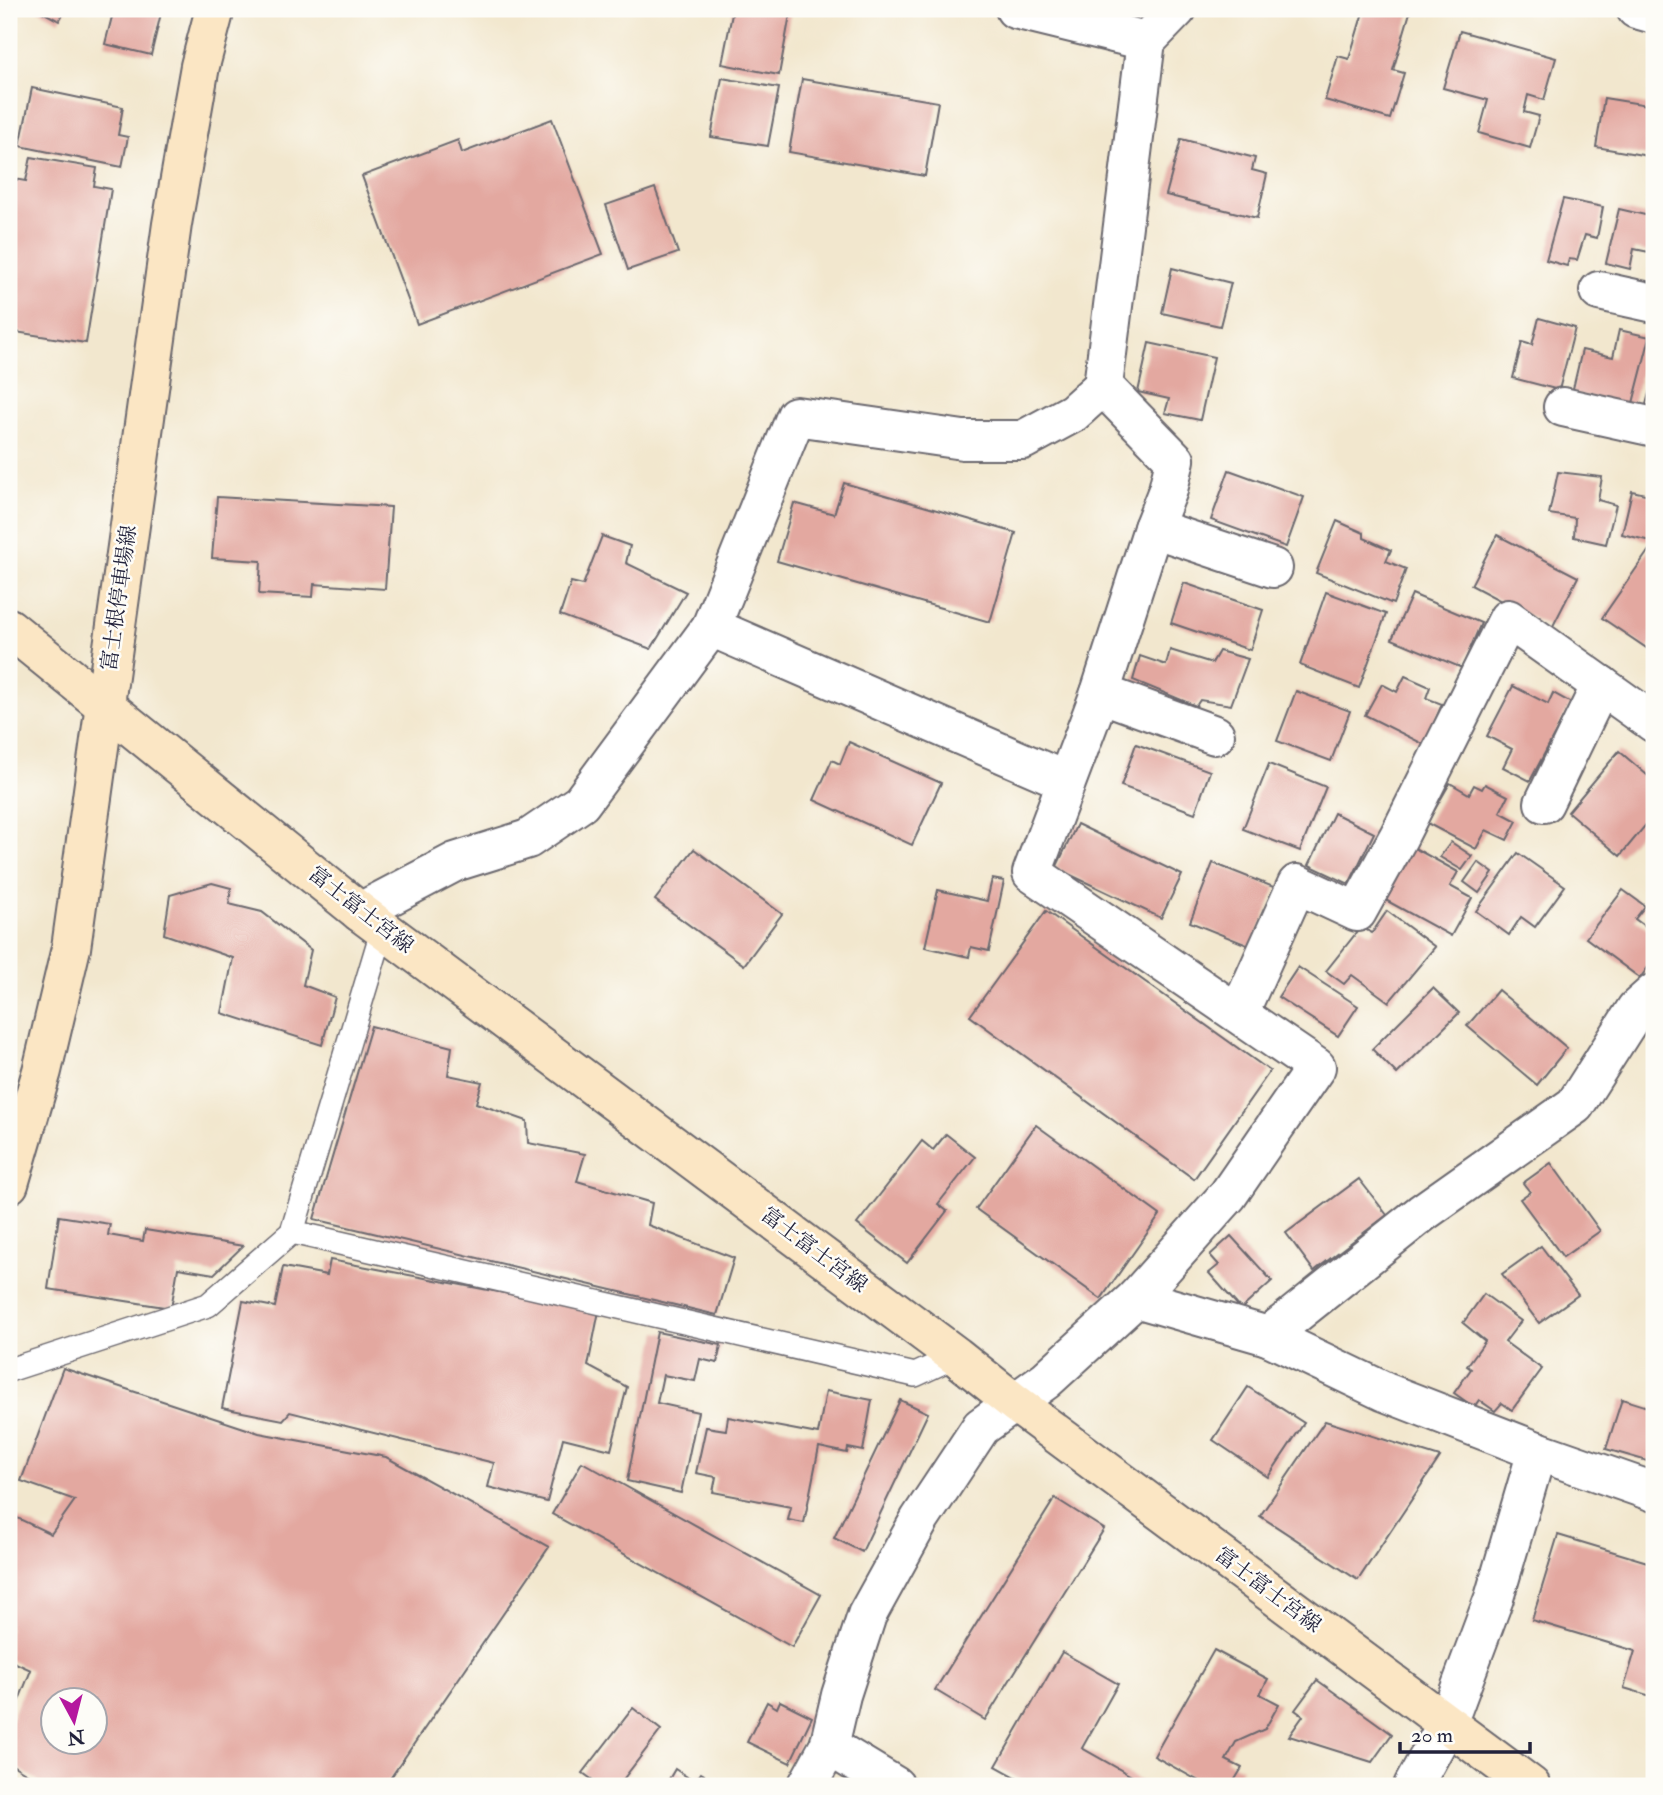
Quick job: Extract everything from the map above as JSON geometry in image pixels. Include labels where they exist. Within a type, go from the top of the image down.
[{"type":"main road","name":"富士根停車場線","points":[[9,1184],[42,1071],[71,948],[172,224],[200,66],[215,9]]},
{"type":"main road","name":"富士富士宮線","points":[[9,628],[372,920],[1531,1786]]},
{"type":"street","points":[[1015,9],[1146,41]]},
{"type":"street","points":[[372,920],[456,862],[528,839],[581,803],[711,627],[796,416],[963,440],[1023,440],[1073,413],[1103,386],[1146,41],[1177,9]]},
{"type":"street","points":[[1636,9],[1654,13]]},
{"type":"street","points":[[1599,291],[1654,303]]},
{"type":"street","points":[[807,1786],[829,1746],[841,1695],[867,1615],[920,1519],[981,1427],[1046,1380],[1136,1298],[1228,1195],[1316,1068],[1032,873],[1100,692],[1168,490],[1175,460],[1103,386]]},
{"type":"street","points":[[1563,407],[1654,428]]},
{"type":"street","points":[[1153,528],[1273,568]]},
{"type":"street","points":[[1239,1013],[1297,884],[1357,912],[1399,836],[1508,619],[1654,723]]},
{"type":"street","points":[[711,627],[1066,782]]},
{"type":"street","points":[[1544,803],[1601,685]]},
{"type":"street","points":[[1100,692],[1215,735]]},
{"type":"street","points":[[1268,1336],[1422,1213],[1575,1105],[1636,1009],[1654,993]]},
{"type":"street","points":[[1136,1298],[1268,1336],[1385,1392],[1537,1451],[1654,1492]]},
{"type":"street","points":[[1413,1786],[1447,1724],[1494,1598],[1537,1451]]},
{"type":"street","points":[[829,1746],[895,1786]]},
{"type":"lane","points":[[9,1370],[208,1305],[292,1232],[372,920]]},
{"type":"lane","points":[[292,1232],[915,1376],[956,1356]]},
{"type":"building","points":[[37,9],[66,9],[59,21]]},
{"type":"building","points":[[114,9],[162,9],[151,55],[105,44]]},
{"type":"building","points":[[733,9],[791,9],[779,75],[722,64]]},
{"type":"building","points":[[1364,9],[1411,9],[1393,70],[1404,73],[1390,119],[1325,100],[1338,56],[1349,59]]},
{"type":"building","points":[[1460,31],[1556,58],[1544,100],[1528,95],[1524,112],[1539,116],[1530,148],[1479,133],[1488,100],[1443,88]]},
{"type":"building","points":[[722,78],[779,88],[768,146],[711,137]]},
{"type":"building","points":[[802,79],[938,102],[925,176],[789,152]]},
{"type":"building","points":[[32,88],[123,107],[118,135],[128,137],[122,167],[20,146]]},
{"type":"building","points":[[1604,98],[1654,106],[1654,157],[1596,147]]},
{"type":"building","points":[[552,119],[603,254],[417,324],[362,176],[458,140],[462,153]]},
{"type":"building","points":[[1181,139],[1255,158],[1252,170],[1267,174],[1257,218],[1166,195]]},
{"type":"building","points":[[31,157],[97,168],[94,186],[111,189],[86,343],[9,331],[9,178],[26,181]]},
{"type":"building","points":[[655,188],[678,253],[628,270],[606,205]]},
{"type":"building","points":[[1563,199],[1603,207],[1597,238],[1585,235],[1577,260],[1569,259],[1567,266],[1546,260]]},
{"type":"building","points":[[1619,209],[1654,217],[1654,253],[1634,249],[1630,269],[1606,263]]},
{"type":"building","points":[[1172,268],[1231,283],[1220,326],[1162,313]]},
{"type":"building","points":[[1539,318],[1575,328],[1559,390],[1513,378],[1522,342],[1532,345]]},
{"type":"building","points":[[1619,330],[1650,337],[1632,407],[1572,393],[1582,350],[1613,357]]},
{"type":"building","points":[[1149,343],[1214,357],[1200,420],[1165,413],[1169,399],[1138,392]]},
{"type":"building","points":[[1654,379],[1654,411],[1645,408]]},
{"type":"building","points":[[1229,470],[1304,497],[1286,547],[1211,520]]},
{"type":"building","points":[[1558,472],[1602,477],[1598,500],[1616,505],[1606,544],[1574,537],[1575,518],[1549,514]]},
{"type":"building","points":[[844,483],[1016,533],[990,622],[777,561],[794,503],[834,514]]},
{"type":"building","points":[[1632,491],[1654,496],[1654,542],[1622,534]]},
{"type":"building","points":[[217,497],[391,507],[385,589],[314,584],[313,597],[259,594],[261,561],[212,558]]},
{"type":"building","points":[[1337,521],[1364,533],[1364,538],[1391,550],[1386,561],[1406,569],[1393,604],[1316,573]]},
{"type":"building","points":[[1497,535],[1578,577],[1552,628],[1471,585]]},
{"type":"building","points":[[602,536],[630,546],[626,563],[686,592],[651,649],[560,615],[571,582],[583,585]]},
{"type":"building","points":[[1649,550],[1654,553],[1654,640],[1648,649],[1602,618]]},
{"type":"building","points":[[1184,583],[1263,610],[1250,650],[1171,623]]},
{"type":"building","points":[[1326,592],[1386,614],[1359,688],[1300,665]]},
{"type":"building","points":[[1412,594],[1481,623],[1462,668],[1392,639]]},
{"type":"building","points":[[1170,650],[1212,663],[1219,651],[1248,659],[1231,705],[1200,700],[1196,706],[1133,680],[1140,656],[1166,665]]},
{"type":"building","points":[[1405,676],[1430,687],[1426,698],[1442,704],[1425,745],[1365,715],[1382,684],[1397,692]]},
{"type":"building","points":[[1513,686],[1548,704],[1553,693],[1571,703],[1530,781],[1503,767],[1512,749],[1487,736]]},
{"type":"building","points":[[1296,691],[1350,711],[1331,761],[1277,741]]},
{"type":"building","points":[[849,742],[941,783],[912,845],[814,800],[832,760],[840,764]]},
{"type":"building","points":[[1136,744],[1210,771],[1195,813],[1121,786]]},
{"type":"building","points":[[1619,751],[1654,781],[1654,815],[1620,856],[1568,812]]},
{"type":"building","points":[[1269,764],[1326,787],[1300,851],[1243,829]]},
{"type":"building","points":[[1450,783],[1469,794],[1474,785],[1482,789],[1485,784],[1508,796],[1500,812],[1517,821],[1507,840],[1486,830],[1476,849],[1427,823]]},
{"type":"building","points":[[1334,813],[1374,833],[1349,884],[1309,865]]},
{"type":"building","points":[[1077,824],[1182,875],[1161,918],[1056,868]]},
{"type":"building","points":[[1451,842],[1472,856],[1462,870],[1440,857]]},
{"type":"building","points":[[1409,845],[1458,872],[1450,886],[1472,898],[1451,936],[1380,897]]},
{"type":"building","points":[[694,849],[782,914],[744,965],[655,900]]},
{"type":"building","points":[[1518,853],[1565,886],[1535,927],[1521,917],[1509,935],[1476,911]]},
{"type":"building","points":[[1478,862],[1493,873],[1479,893],[1464,882]]},
{"type":"building","points":[[1213,863],[1276,888],[1252,947],[1190,922]]},
{"type":"building","points":[[992,879],[1004,881],[989,951],[971,947],[969,957],[925,947],[938,890],[987,901]]},
{"type":"building","points":[[212,883],[231,888],[229,904],[262,912],[311,950],[303,985],[335,997],[322,1045],[222,1013],[233,958],[164,934],[170,895]]},
{"type":"building","points":[[1623,890],[1645,906],[1635,919],[1654,933],[1654,959],[1640,978],[1586,938]]},
{"type":"building","points":[[1046,911],[1270,1071],[1194,1179],[970,1016]]},
{"type":"building","points":[[1387,911],[1435,947],[1389,1002],[1352,975],[1344,984],[1326,971],[1361,927],[1372,933]]},
{"type":"building","points":[[1298,967],[1358,1006],[1338,1036],[1278,997]]},
{"type":"building","points":[[1433,988],[1459,1013],[1397,1074],[1372,1049]]},
{"type":"building","points":[[1498,990],[1567,1048],[1537,1085],[1467,1026]]},
{"type":"building","points":[[371,1026],[452,1047],[448,1075],[482,1082],[476,1103],[527,1121],[528,1143],[585,1154],[577,1181],[652,1203],[648,1225],[734,1258],[717,1315],[314,1219]]},
{"type":"building","points":[[1036,1125],[1160,1215],[1101,1299],[976,1209]]},
{"type":"building","points":[[946,1134],[975,1157],[938,1204],[947,1211],[907,1263],[857,1224],[922,1141],[933,1150]]},
{"type":"building","points":[[1551,1163],[1600,1231],[1563,1257],[1520,1199],[1530,1192],[1523,1183]]},
{"type":"building","points":[[1359,1179],[1387,1215],[1314,1271],[1286,1233]]},
{"type":"building","points":[[59,1216],[110,1224],[108,1235],[143,1241],[145,1230],[243,1246],[214,1274],[178,1268],[171,1308],[48,1289]]},
{"type":"building","points":[[1231,1236],[1272,1281],[1241,1309],[1209,1273],[1219,1265],[1210,1255]]},
{"type":"building","points":[[1541,1246],[1578,1295],[1539,1323],[1502,1274]]},
{"type":"building","points":[[330,1260],[599,1311],[588,1366],[627,1387],[611,1450],[563,1438],[547,1502],[488,1487],[494,1463],[290,1412],[283,1420],[222,1408],[243,1301],[275,1307],[283,1267],[327,1275]]},
{"type":"building","points":[[1484,1294],[1521,1321],[1505,1342],[1542,1369],[1512,1410],[1502,1403],[1495,1411],[1479,1400],[1474,1407],[1454,1393],[1471,1369],[1467,1366],[1485,1341],[1463,1323]]},
{"type":"building","points":[[657,1332],[721,1345],[717,1363],[700,1359],[695,1381],[663,1375],[657,1403],[698,1412],[681,1493],[627,1481]]},
{"type":"building","points":[[63,1368],[259,1433],[386,1457],[549,1547],[385,1786],[47,1786],[9,1763],[9,1725],[31,1670],[9,1660],[9,1514],[51,1534],[75,1500],[21,1481]]},
{"type":"building","points":[[1248,1387],[1304,1423],[1268,1477],[1213,1440]]},
{"type":"building","points":[[826,1391],[872,1400],[863,1451],[848,1448],[847,1453],[819,1447],[804,1523],[788,1520],[791,1507],[713,1492],[716,1477],[696,1473],[706,1427],[726,1430],[728,1417],[818,1434]]},
{"type":"building","points":[[1622,1399],[1654,1409],[1654,1463],[1606,1449]]},
{"type":"building","points":[[900,1400],[928,1413],[862,1552],[834,1538]]},
{"type":"building","points":[[1325,1421],[1440,1457],[1358,1580],[1260,1516]]},
{"type":"building","points":[[582,1462],[821,1595],[792,1647],[552,1514]]},
{"type":"building","points":[[1055,1498],[1104,1529],[985,1720],[935,1690]]},
{"type":"building","points":[[1558,1535],[1654,1564],[1654,1697],[1624,1688],[1635,1651],[1532,1620]]},
{"type":"building","points":[[1214,1650],[1268,1679],[1260,1694],[1279,1704],[1265,1729],[1236,1742],[1226,1760],[1242,1768],[1231,1786],[1208,1786],[1154,1756]]},
{"type":"building","points":[[1062,1652],[1118,1684],[1082,1748],[1149,1786],[1032,1786],[996,1766]]},
{"type":"building","points":[[1317,1680],[1392,1734],[1372,1762],[1289,1736],[1303,1716],[1295,1710]]},
{"type":"building","points":[[780,1701],[812,1717],[790,1763],[747,1742],[767,1702],[777,1708]]},
{"type":"building","points":[[633,1708],[661,1730],[618,1786],[601,1786],[583,1773]]},
{"type":"building","points":[[675,1769],[695,1782],[701,1773],[723,1786],[665,1786]]}]
